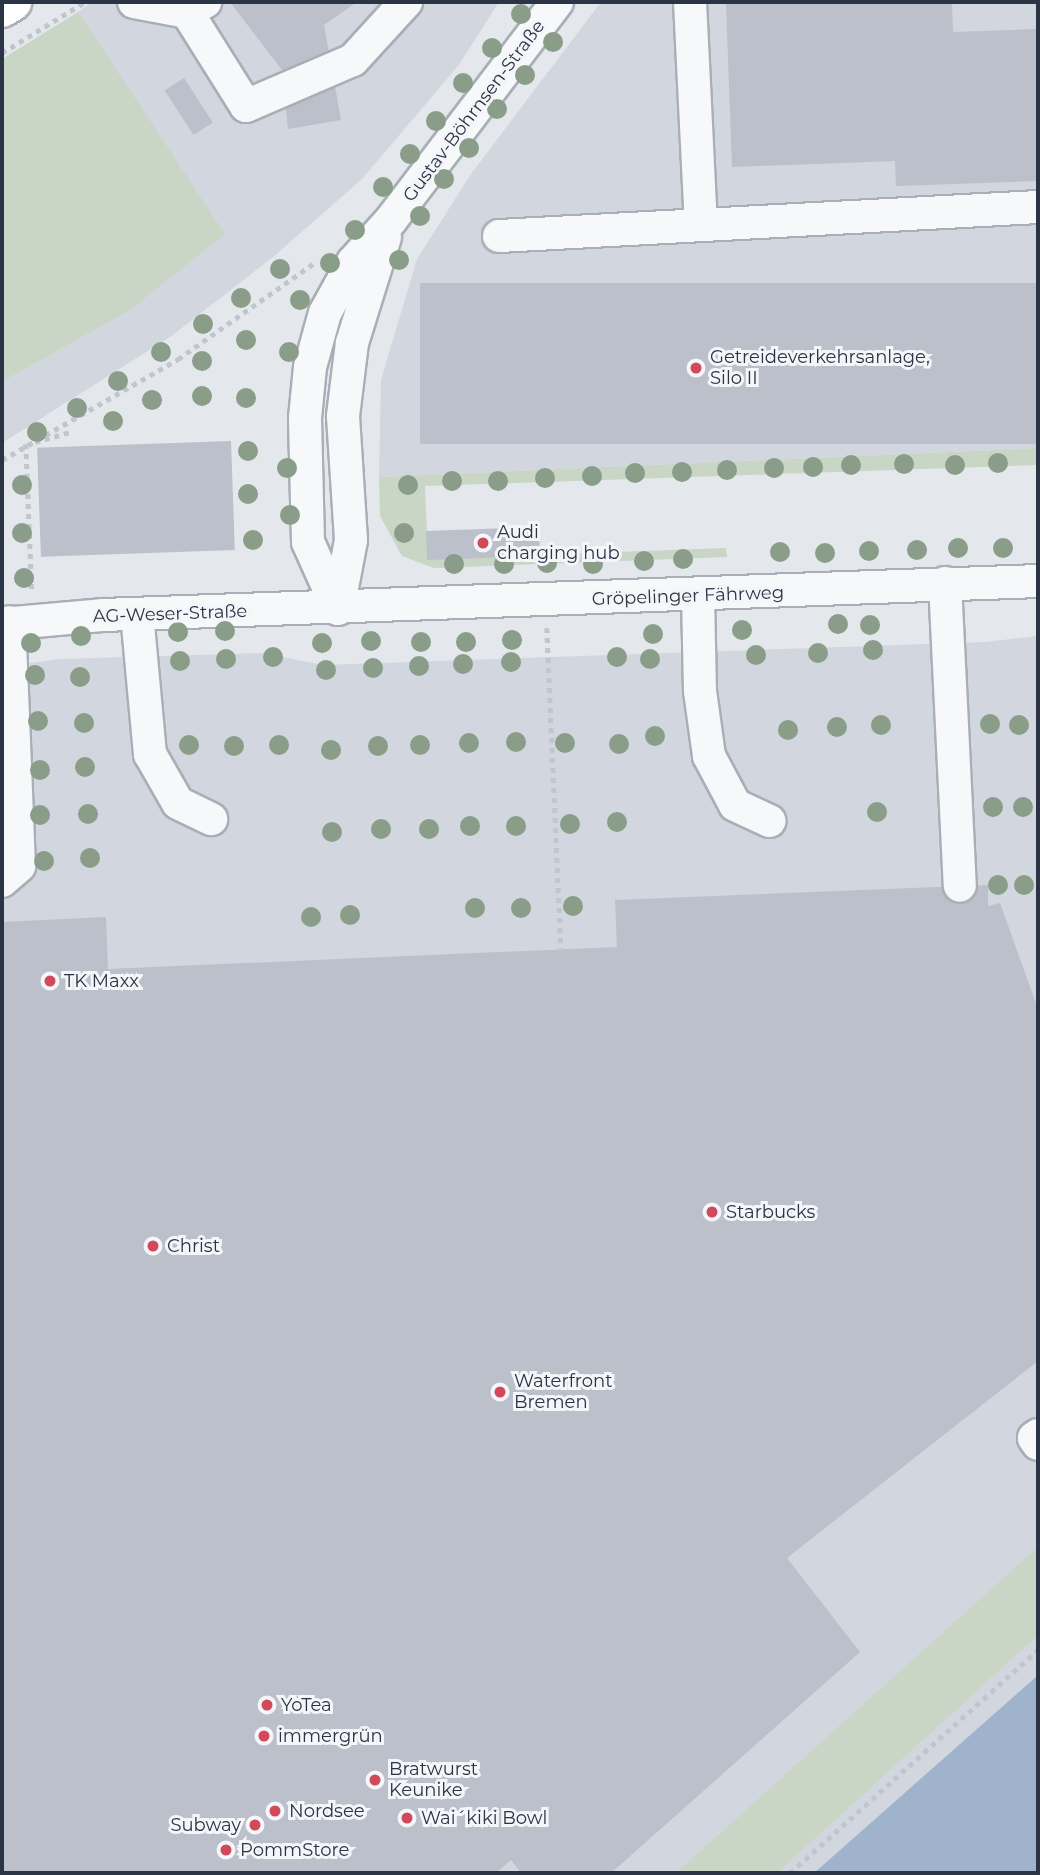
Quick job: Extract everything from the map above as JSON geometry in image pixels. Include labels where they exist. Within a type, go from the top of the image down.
[{"type":"main road","points":[[2,8],[12,2]]},
{"type":"street","points":[[134,2],[196,7],[246,106],[353,61],[406,2]]},
{"type":"street","name":"Gustav-Böhrnsen-Straße","points":[[338,609],[308,542],[304,418],[310,367],[325,313],[353,262],[391,220],[557,2]]},
{"type":"street","points":[[690,2],[701,225]]},
{"type":"street","points":[[499,236],[1038,207]]},
{"type":"street","name":"Gustav-Böhrnsen-Straße","points":[[338,609],[351,540],[343,416],[352,343],[391,220]]},
{"type":"street","name":"Gröpelinger Fährweg","points":[[338,609],[1038,581]]},
{"type":"street","points":[[946,583],[960,886]]},
{"type":"street","points":[[698,595],[700,691],[709,756],[735,805],[769,821]]},
{"type":"street","name":"AG-Weser-Straße","points":[[15,622],[137,614],[338,609]]},
{"type":"street","points":[[137,614],[150,754],[178,803],[211,819]]},
{"type":"street","points":[[2,881],[19,866],[15,622]]},
{"type":"street","points":[[1038,1435],[1034,1438],[1038,1444]]},
{"type":"path","points":[[2,53],[85,2]]},
{"type":"path","points":[[2,460],[178,359],[328,253]]},
{"type":"path","points":[[25,445],[71,432]]},
{"type":"path","points":[[15,622],[25,445]]},
{"type":"path","points":[[546,601],[561,949]]},
{"type":"path","points":[[790,1873],[1038,1650]]},
{"type":"shaded area","points":[[92,2],[499,2],[458,66],[362,179],[273,257],[170,337],[2,443],[2,382],[127,312],[86,26],[78,12]]},
{"type":"shaded area","points":[[601,2],[1038,2],[1038,448],[379,477],[381,380],[417,259],[471,174]]},
{"type":"shaded area","name":"Waterfront Bremen","points":[[1038,636],[1038,1675],[814,1873],[2,1873],[2,667],[61,659],[262,653],[323,665],[985,642]]},
{"type":"green space","points":[[78,12],[225,234],[127,312],[2,382],[2,59]]},
{"type":"green space","points":[[1038,448],[1038,465],[425,486],[428,559],[726,548],[727,557],[434,568],[402,556],[380,516],[379,477]]},
{"type":"green space","points":[[1038,1547],[1038,1635],[777,1873],[676,1873]]},
{"type":"water","points":[[1038,1675],[1038,1873],[814,1873]]},
{"type":"building","points":[[230,2],[357,2],[324,25],[341,120],[288,129],[282,70]]},
{"type":"building","points":[[726,2],[952,2],[953,32],[1038,29],[1038,181],[896,186],[895,161],[732,167]]},
{"type":"building","points":[[184,78],[213,122],[194,135],[165,91]]},
{"type":"building","name":"Getreideverkehrsanlage, Silo II","points":[[420,283],[1038,283],[1038,444],[420,444]]},
{"type":"building","points":[[231,441],[235,550],[41,557],[37,448]]},
{"type":"building","name":"Audi charging hub","points":[[539,527],[540,556],[427,560],[426,531]]},
{"type":"building","name":"Waterfront Bremen","points":[[988,885],[988,906],[1000,903],[1038,1009],[1038,1361],[787,1558],[860,1652],[611,1873],[521,1873],[511,1860],[496,1873],[2,1873],[2,922],[106,917],[108,969],[617,947],[615,900]]},
{"type":"place","name":"Getreideverkehrsanlage, Silo II","points":[[696,368]]},
{"type":"place","name":"Audi charging hub","points":[[483,543]]},
{"type":"place","name":"TK Maxx","points":[[50,981]]},
{"type":"place","name":"Starbucks","points":[[712,1212]]},
{"type":"place","name":"Christ","points":[[153,1246]]},
{"type":"place","name":"Waterfront Bremen","points":[[500,1392]]},
{"type":"place","name":"YoTea","points":[[267,1705]]},
{"type":"place","name":"immergrün","points":[[264,1736]]},
{"type":"place","name":"Bratwurst Keunike","points":[[375,1780]]},
{"type":"place","name":"Nordsee","points":[[275,1811]]},
{"type":"place","name":"Wai´kiki Bowl","points":[[407,1818]]},
{"type":"place","name":"Subway","points":[[255,1825]]},
{"type":"place","name":"PommStore","points":[[226,1850]]}]
